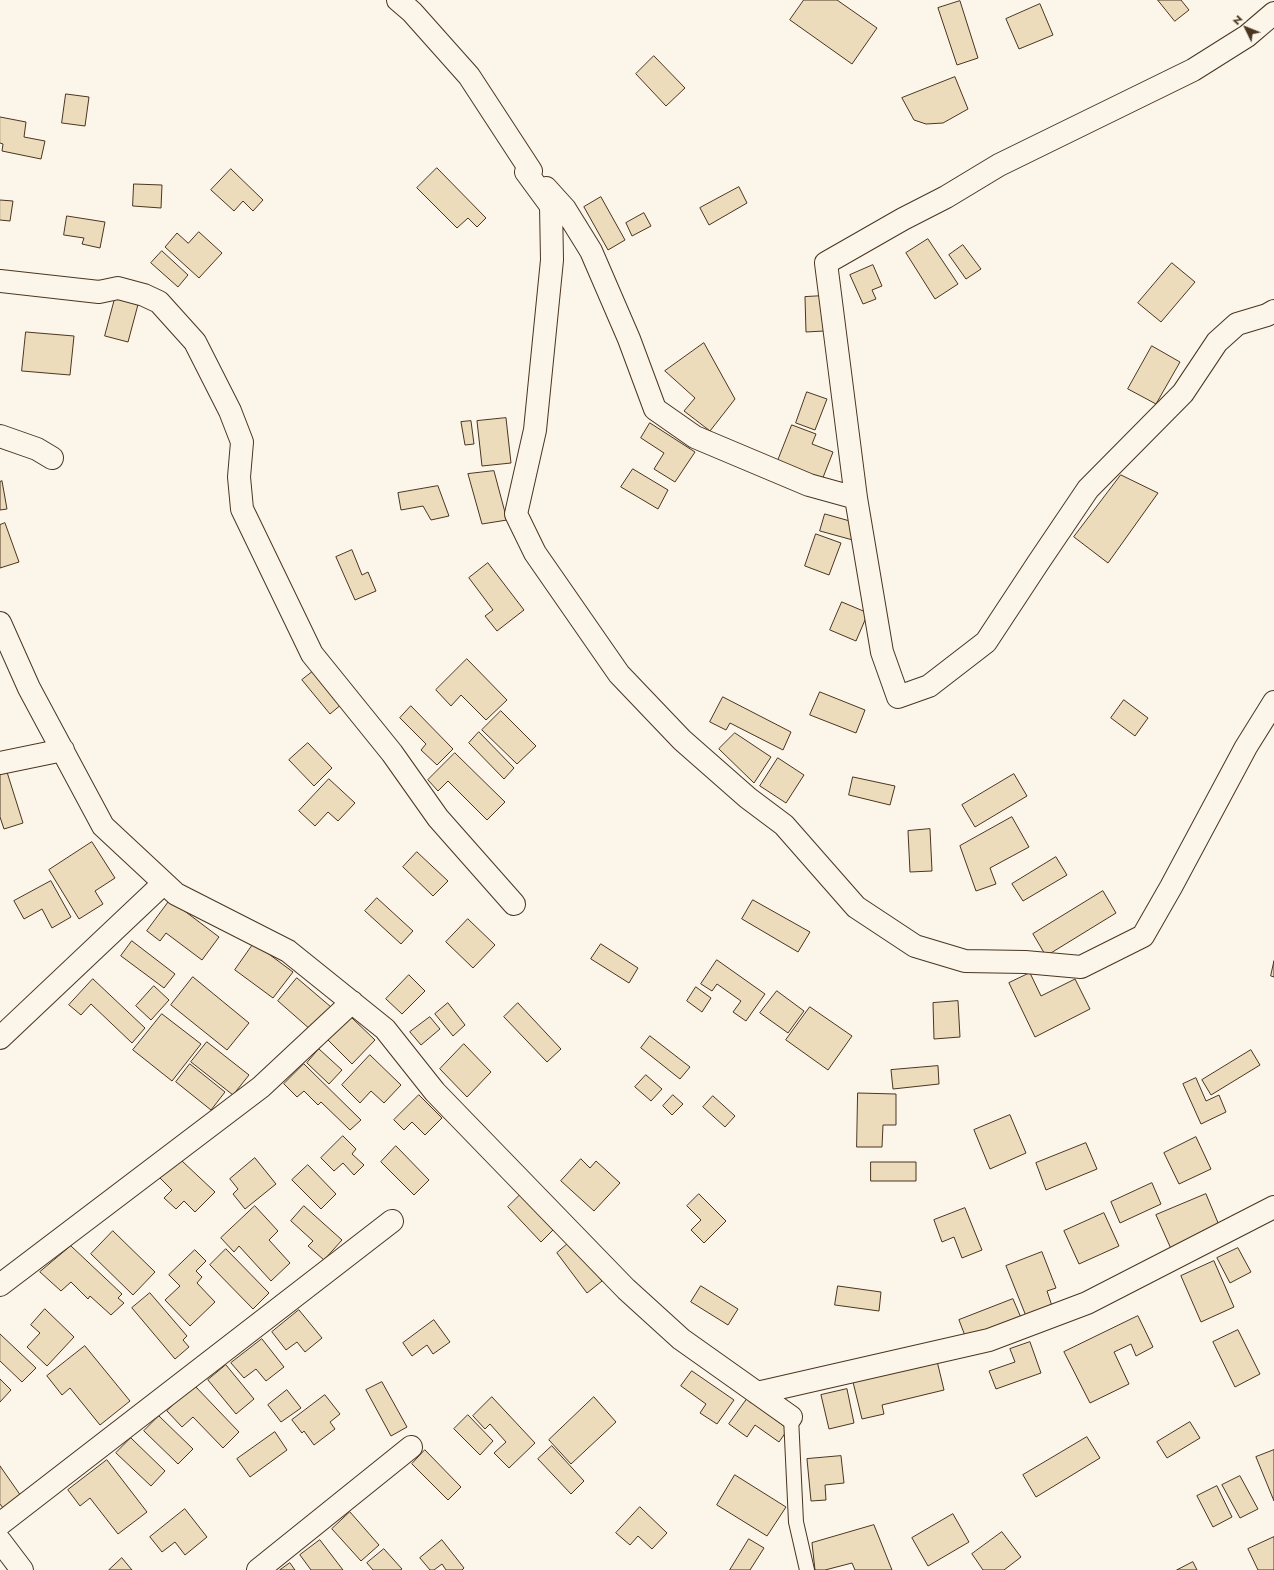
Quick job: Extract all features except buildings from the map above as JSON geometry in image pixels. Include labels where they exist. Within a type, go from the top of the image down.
[{"type":"street","points":[[398,0],[412,12],[468,76],[531,171],[565,209],[591,251],[629,339],[655,409],[695,437],[809,485],[856,498]]},
{"type":"street","points":[[1274,13],[1247,36],[1193,70],[999,165],[946,197],[903,219],[826,263],[856,498],[882,652],[898,697],[929,686],[986,642],[1088,489],[1183,393],[1217,342],[1237,324],[1267,315],[1274,310]]},
{"type":"street","points":[[531,171],[526,172],[550,206],[552,260],[534,430],[516,514],[535,553],[619,674],[682,740],[748,798],[784,825],[856,907],[915,946],[965,961],[1025,962],[1081,967],[1143,936],[1172,887],[1246,747],[1274,702]]},
{"type":"street","points":[[0,281],[99,292],[118,288],[144,295],[159,302],[195,342],[230,411],[242,442],[239,477],[242,509],[312,654],[392,753],[438,818],[514,904]]},
{"type":"street","points":[[0,436],[37,449],[52,458]]},
{"type":"street","points":[[0,623],[29,688],[103,826],[176,894],[288,951],[385,1028],[435,1092],[626,1289],[681,1339],[791,1417]]},
{"type":"street","points":[[0,763],[63,750]]},
{"type":"street","points":[[0,1038],[164,883]]},
{"type":"street","points":[[0,1285],[261,1086],[352,1002]]},
{"type":"street","points":[[758,1393],[989,1340],[1087,1303],[1274,1207]]},
{"type":"street","points":[[0,1524],[392,1221]]},
{"type":"street","points":[[258,1570],[411,1446]]},
{"type":"street","points":[[0,1541],[22,1570]]},
{"type":"lane","points":[[791,1417],[796,1522],[807,1570]]}]
